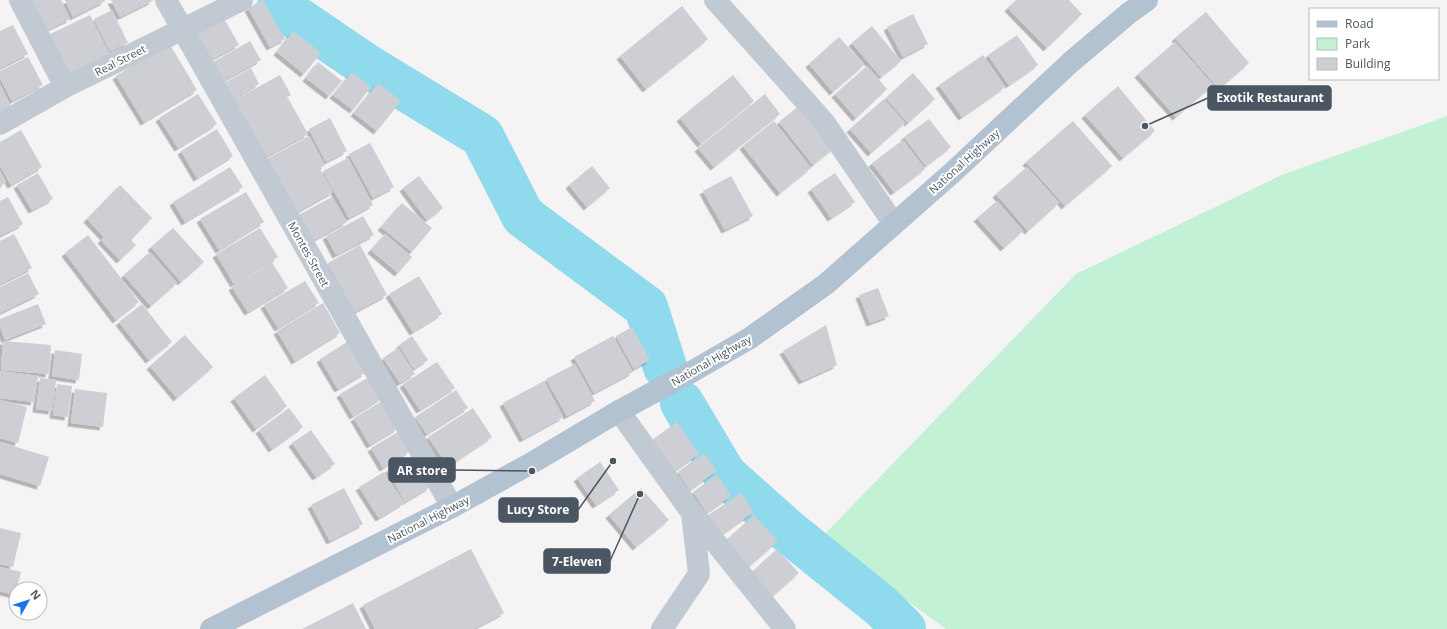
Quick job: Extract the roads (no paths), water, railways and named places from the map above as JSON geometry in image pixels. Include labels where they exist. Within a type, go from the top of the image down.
[{"type":"main road","name":"National Highway","points":[[211,629],[452,507],[750,338],[826,284],[953,172],[1071,62],[1129,13],[1147,0]]},
{"type":"street","points":[[20,0],[65,87]]},
{"type":"street","name":"Montes Street","points":[[166,0],[452,507]]},
{"type":"street","name":"Real Street","points":[[0,124],[65,87],[242,0]]},
{"type":"street","points":[[715,0],[824,122],[894,224]]},
{"type":"street","points":[[620,411],[692,513],[785,629]]},
{"type":"street","points":[[662,629],[699,574],[692,513]]},
{"type":"waterway","points":[[279,6],[364,64],[482,136],[523,216],[646,307],[665,367]]},
{"type":"waterway","points":[[682,403],[725,475],[789,532],[881,606],[904,629]]},
{"type":"place","name":"Exotik Restaurant","points":[[1145,126]]},
{"type":"place","name":"Lucy Store","points":[[613,461]]},
{"type":"place","name":"AR store","points":[[532,471]]},
{"type":"place","name":"7-Eleven","points":[[640,494]]}]
